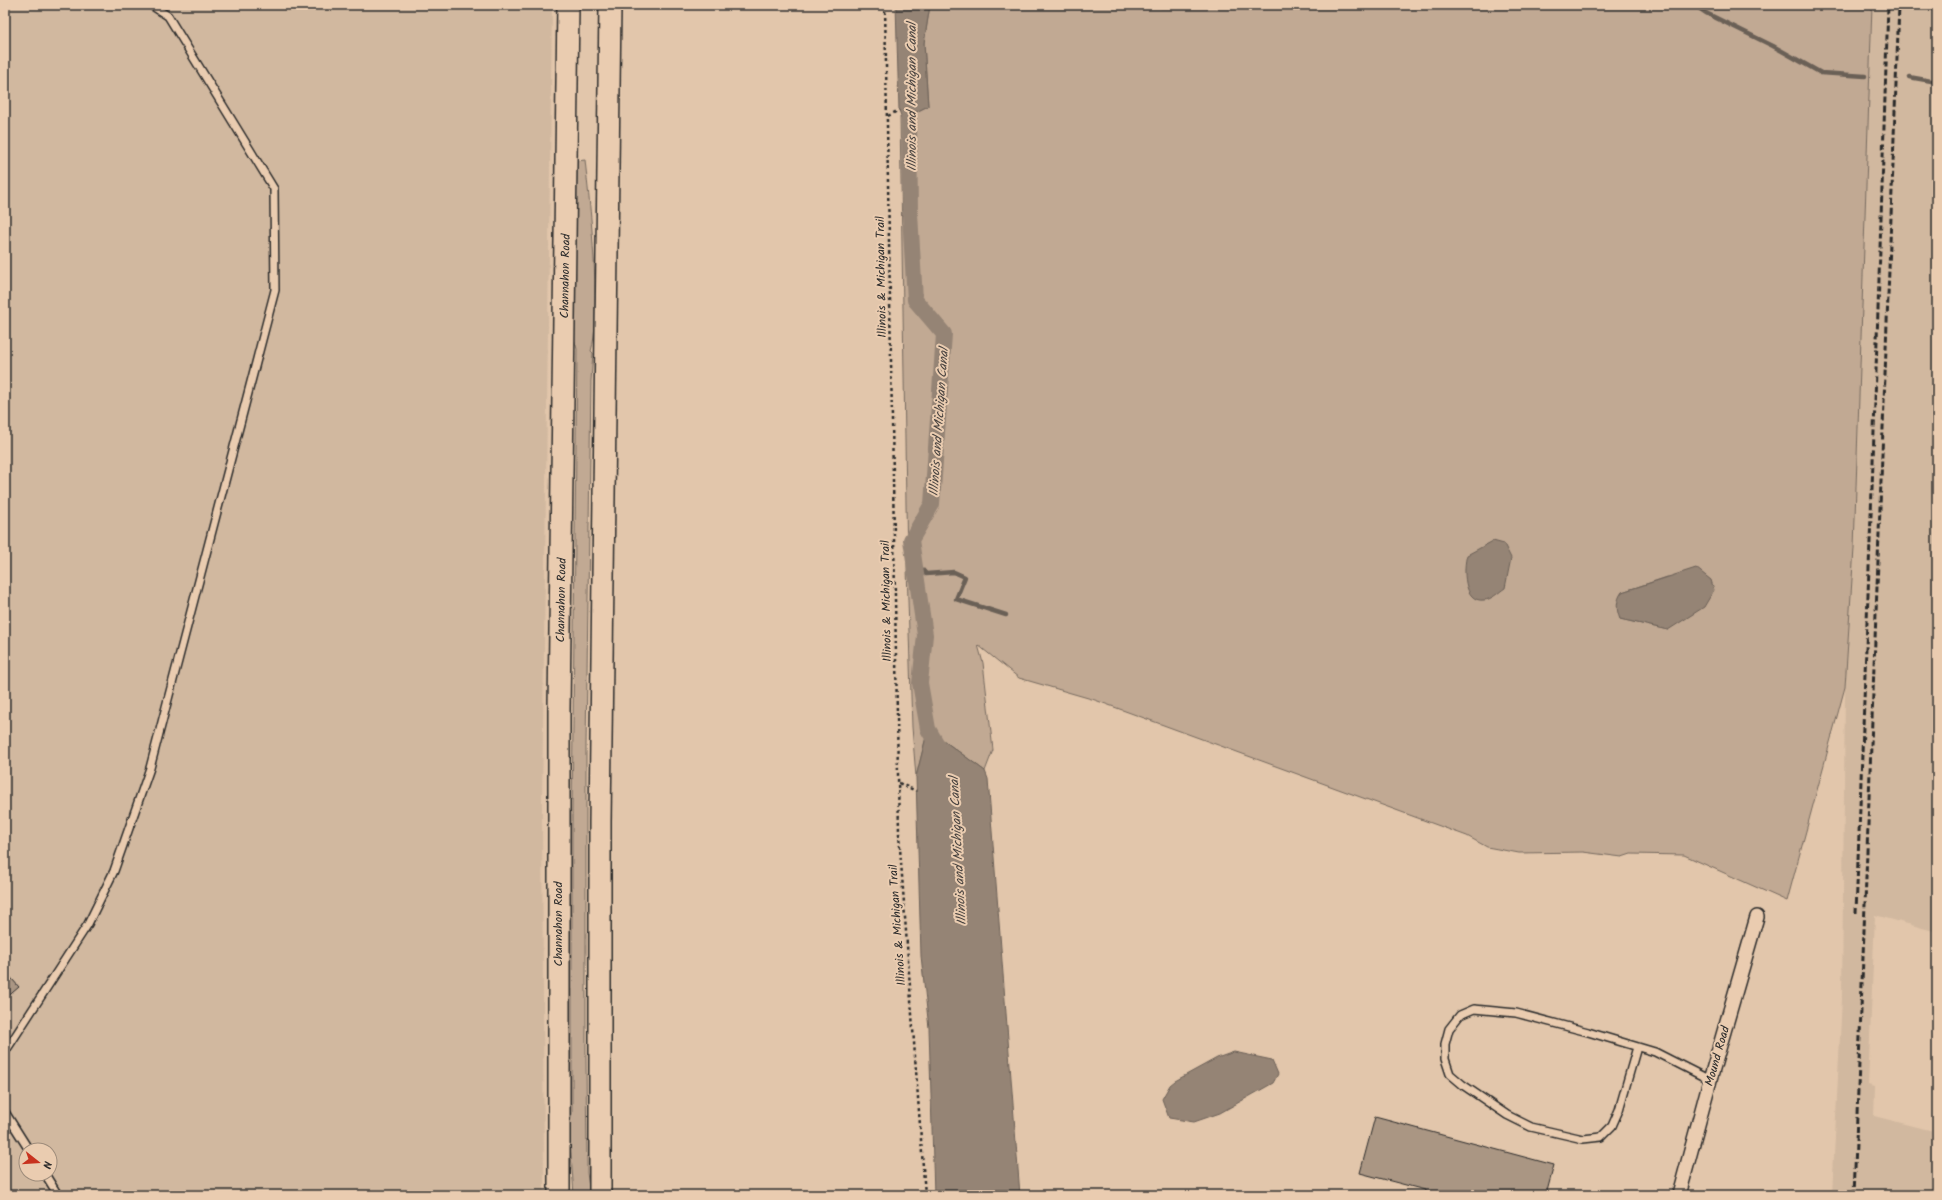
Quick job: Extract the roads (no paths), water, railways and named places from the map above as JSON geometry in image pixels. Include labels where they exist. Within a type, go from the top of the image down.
[{"type":"main road","name":"Channahon Road","points":[[559,1195],[560,701],[568,5]]},
{"type":"main road","points":[[600,1195],[600,822],[610,5]]},
{"type":"street","name":"Mound Road","points":[[1679,1195],[1710,1080],[1757,917]]},
{"type":"lane","points":[[5,1052],[88,924],[116,864],[150,768],[275,290],[274,190],[168,16],[151,5]]},
{"type":"lane","points":[[1637,1047],[1612,1126],[1601,1136],[1582,1139],[1531,1127],[1508,1115],[1463,1085],[1450,1074],[1445,1059],[1445,1044],[1449,1029],[1460,1015],[1474,1009],[1516,1013],[1655,1052],[1710,1080]]},
{"type":"lane","points":[[5,1112],[24,1142]]},
{"type":"lane","points":[[50,1182],[58,1195]]},
{"type":"water","points":[[896,5],[930,5],[924,43],[928,106],[916,112],[909,139],[899,110]]},
{"type":"water","points":[[1493,541],[1504,544],[1511,558],[1505,588],[1489,599],[1477,599],[1468,591],[1466,584],[1465,568],[1467,555]]},
{"type":"water","points":[[1696,568],[1711,580],[1714,590],[1704,607],[1668,630],[1620,619],[1617,605],[1622,592]]},
{"type":"water","points":[[928,729],[985,771],[988,779],[1020,1195],[934,1195],[929,1028],[921,956],[916,777]]},
{"type":"water","points":[[1234,1052],[1272,1060],[1278,1074],[1273,1083],[1220,1113],[1194,1122],[1169,1118],[1162,1099],[1170,1085],[1217,1058]]},
{"type":"waterway","points":[[1694,5],[1706,13],[1773,46],[1821,73],[1865,76]]},
{"type":"waterway","points":[[1909,77],[1937,82]]},
{"type":"waterway","name":"Illinois and Michigan Canal","points":[[909,117],[910,213],[915,300],[944,334],[932,504],[911,540],[925,635],[920,683],[928,729],[939,748]]},
{"type":"waterway","points":[[914,560],[926,574],[954,572],[965,577],[956,599],[1006,615]]},
{"type":"railway","points":[[1856,913],[1888,5]]},
{"type":"railway","points":[[1854,1195],[1899,5]]}]
